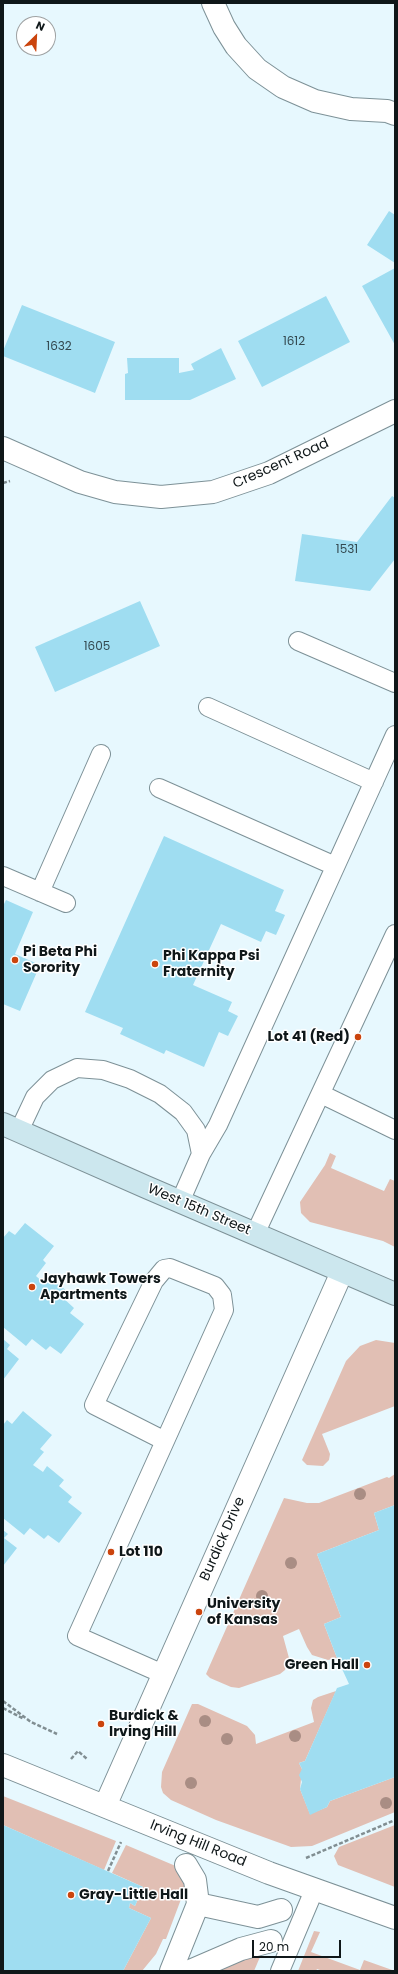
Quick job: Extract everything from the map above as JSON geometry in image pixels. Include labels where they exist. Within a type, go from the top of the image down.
[{"type":"street","points":[[213,3],[224,27],[236,46],[257,69],[283,87],[315,101],[350,109],[392,111]]},
{"type":"street","name":"Crescent Road","points":[[3,448],[80,482],[115,492],[161,497],[213,492],[269,472],[395,411]]},
{"type":"street","name":"West 15th Street","points":[[11,1127],[180,1202],[395,1294]]},
{"type":"street","name":"Burdick Drive","points":[[104,1806],[342,1272]]},
{"type":"street","name":"Irving Hill Road","points":[[3,1765],[274,1875],[395,1918]]},
{"type":"street","points":[[171,1971],[198,1904],[195,1880],[186,1865]]},
{"type":"street","points":[[198,1904],[258,1917],[281,1910]]},
{"type":"street","points":[[190,1971],[241,1949],[271,1941]]},
{"type":"lane","points":[[298,641],[395,683]]},
{"type":"lane","points":[[208,707],[374,782]]},
{"type":"lane","points":[[180,1202],[201,1154],[218,1125],[395,735]]},
{"type":"lane","points":[[40,892],[101,754]]},
{"type":"lane","points":[[159,788],[335,866]]},
{"type":"lane","points":[[3,876],[66,903]]},
{"type":"lane","points":[[255,1234],[395,934]]},
{"type":"lane","points":[[11,1127],[35,1097],[52,1080],[77,1068],[104,1070],[130,1079],[160,1094],[183,1112],[196,1130],[201,1154]]},
{"type":"lane","points":[[321,1094],[395,1130]]},
{"type":"lane","points":[[163,1674],[77,1636],[165,1441],[224,1310],[222,1295],[215,1286],[170,1268],[164,1269],[154,1281],[94,1405],[165,1441]]},
{"type":"lane","points":[[280,1971],[314,1888]]},
{"type":"path","points":[[3,1701],[31,1722]]},
{"type":"path","points":[[3,1708],[57,1734]]},
{"type":"path","points":[[71,1759],[78,1752],[88,1759]]},
{"type":"path","points":[[304,1859],[395,1820]]},
{"type":"path","points":[[108,1871],[122,1840]]},
{"type":"shaded area","points":[[330,1153],[336,1156],[331,1168],[384,1191],[390,1179],[395,1181],[395,1247],[383,1241],[310,1222],[301,1213],[300,1202],[325,1165]]},
{"type":"shaded area","points":[[376,1340],[395,1343],[395,1406],[322,1434],[330,1454],[329,1460],[323,1466],[307,1465],[302,1460],[346,1361],[360,1346]]},
{"type":"shaded area","points":[[395,1474],[395,1505],[374,1513],[379,1530],[317,1554],[341,1617],[324,1624],[337,1658],[328,1660],[312,1655],[299,1629],[283,1636],[289,1658],[285,1670],[280,1674],[239,1688],[231,1687],[210,1678],[206,1674],[284,1498],[307,1503],[319,1503],[387,1477],[389,1478]]},
{"type":"shaded area","points":[[336,1691],[305,1761],[299,1763],[302,1769],[300,1789],[310,1814],[327,1807],[330,1801],[395,1777],[395,1812],[312,1846],[291,1847],[216,1820],[171,1800],[163,1793],[161,1787],[162,1772],[192,1704],[198,1704],[247,1726],[255,1735],[256,1744],[314,1722],[311,1708],[313,1700]]},
{"type":"shaded area","points":[[3,1796],[116,1841],[104,1870],[3,1825]]},
{"type":"shaded area","points":[[395,1825],[395,1887],[338,1865],[334,1856],[339,1847]]},
{"type":"shaded area","points":[[126,1845],[178,1867],[186,1886],[166,1939],[163,1939],[156,1954],[142,1971],[123,1971],[151,1918],[129,1908],[130,1903],[135,1906],[143,1887],[112,1873]]},
{"type":"shaded area","points":[[314,1931],[320,1932],[311,1952],[360,1970],[364,1960],[395,1971],[323,1971],[317,1969],[316,1971],[298,1971]]},
{"type":"shaded area","points":[[263,1950],[254,1971],[212,1971]]},
{"type":"building","points":[[389,211],[395,215],[395,263],[367,245]]},
{"type":"building","points":[[395,268],[395,345],[362,286]]},
{"type":"building","points":[[326,296],[350,342],[262,387],[238,341]]},
{"type":"building","points":[[22,305],[115,342],[95,393],[3,356],[3,351]]},
{"type":"building","points":[[221,348],[236,379],[190,400],[125,400],[125,374],[128,373],[127,358],[179,358],[179,373],[194,370],[191,364]]},
{"type":"building","points":[[392,496],[395,498],[395,559],[370,591],[295,581],[302,534],[357,542]]},
{"type":"building","points":[[140,601],[160,646],[55,692],[35,647]]},
{"type":"building","name":"Phi Kappa Psi Fraternity","points":[[164,836],[284,890],[275,911],[285,915],[276,935],[266,931],[261,942],[221,924],[193,985],[232,1002],[228,1011],[238,1016],[228,1036],[219,1032],[204,1067],[166,1050],[164,1054],[120,1034],[123,1028],[85,1012]]},
{"type":"building","name":"Pi Beta Phi Sorority","points":[[6,900],[33,912],[15,954],[40,965],[20,1011],[3,1004],[3,906]]},
{"type":"building","name":"Jayhawk Towers Apartments","points":[[25,1223],[54,1246],[43,1260],[46,1263],[36,1276],[45,1284],[49,1277],[67,1291],[62,1297],[74,1308],[70,1313],[84,1324],[61,1354],[50,1346],[46,1350],[32,1339],[26,1346],[3,1327],[3,1238],[9,1231],[15,1235]]},
{"type":"building","points":[[3,1339],[10,1345],[7,1349],[19,1359],[3,1380]]},
{"type":"building","points":[[23,1411],[52,1435],[40,1449],[44,1452],[33,1465],[43,1472],[47,1466],[64,1480],[59,1486],[72,1497],[68,1502],[82,1513],[59,1543],[48,1535],[44,1539],[30,1528],[24,1535],[3,1518],[3,1425],[7,1420],[12,1424]]},
{"type":"building","name":"Green Hall","points":[[395,1505],[395,1777],[330,1801],[327,1807],[310,1815],[300,1789],[302,1782],[299,1775],[302,1769],[299,1763],[305,1761],[337,1688],[349,1684],[324,1624],[341,1617],[317,1554],[379,1530],[374,1513]]},
{"type":"building","points":[[3,1530],[8,1534],[4,1538],[17,1548],[3,1566]]},
{"type":"building","name":"Gray-Little Hall","points":[[3,1825],[143,1887],[135,1906],[130,1903],[129,1908],[151,1918],[123,1971],[3,1971]]},
{"type":"place","name":"Pi Beta Phi Sorority","points":[[15,960]]},
{"type":"place","name":"Phi Kappa Psi Fraternity","points":[[155,964]]},
{"type":"place","name":"Lot 41 (Red)","points":[[358,1037]]},
{"type":"place","name":"Jayhawk Towers Apartments","points":[[32,1287]]},
{"type":"place","name":"Lot 110","points":[[111,1552]]},
{"type":"place","name":"University of Kansas","points":[[199,1612]]},
{"type":"place","name":"Green Hall","points":[[367,1665]]},
{"type":"place","name":"Burdick & Irving Hill","points":[[101,1724]]},
{"type":"place","name":"Gray-Little Hall","points":[[71,1895]]}]
